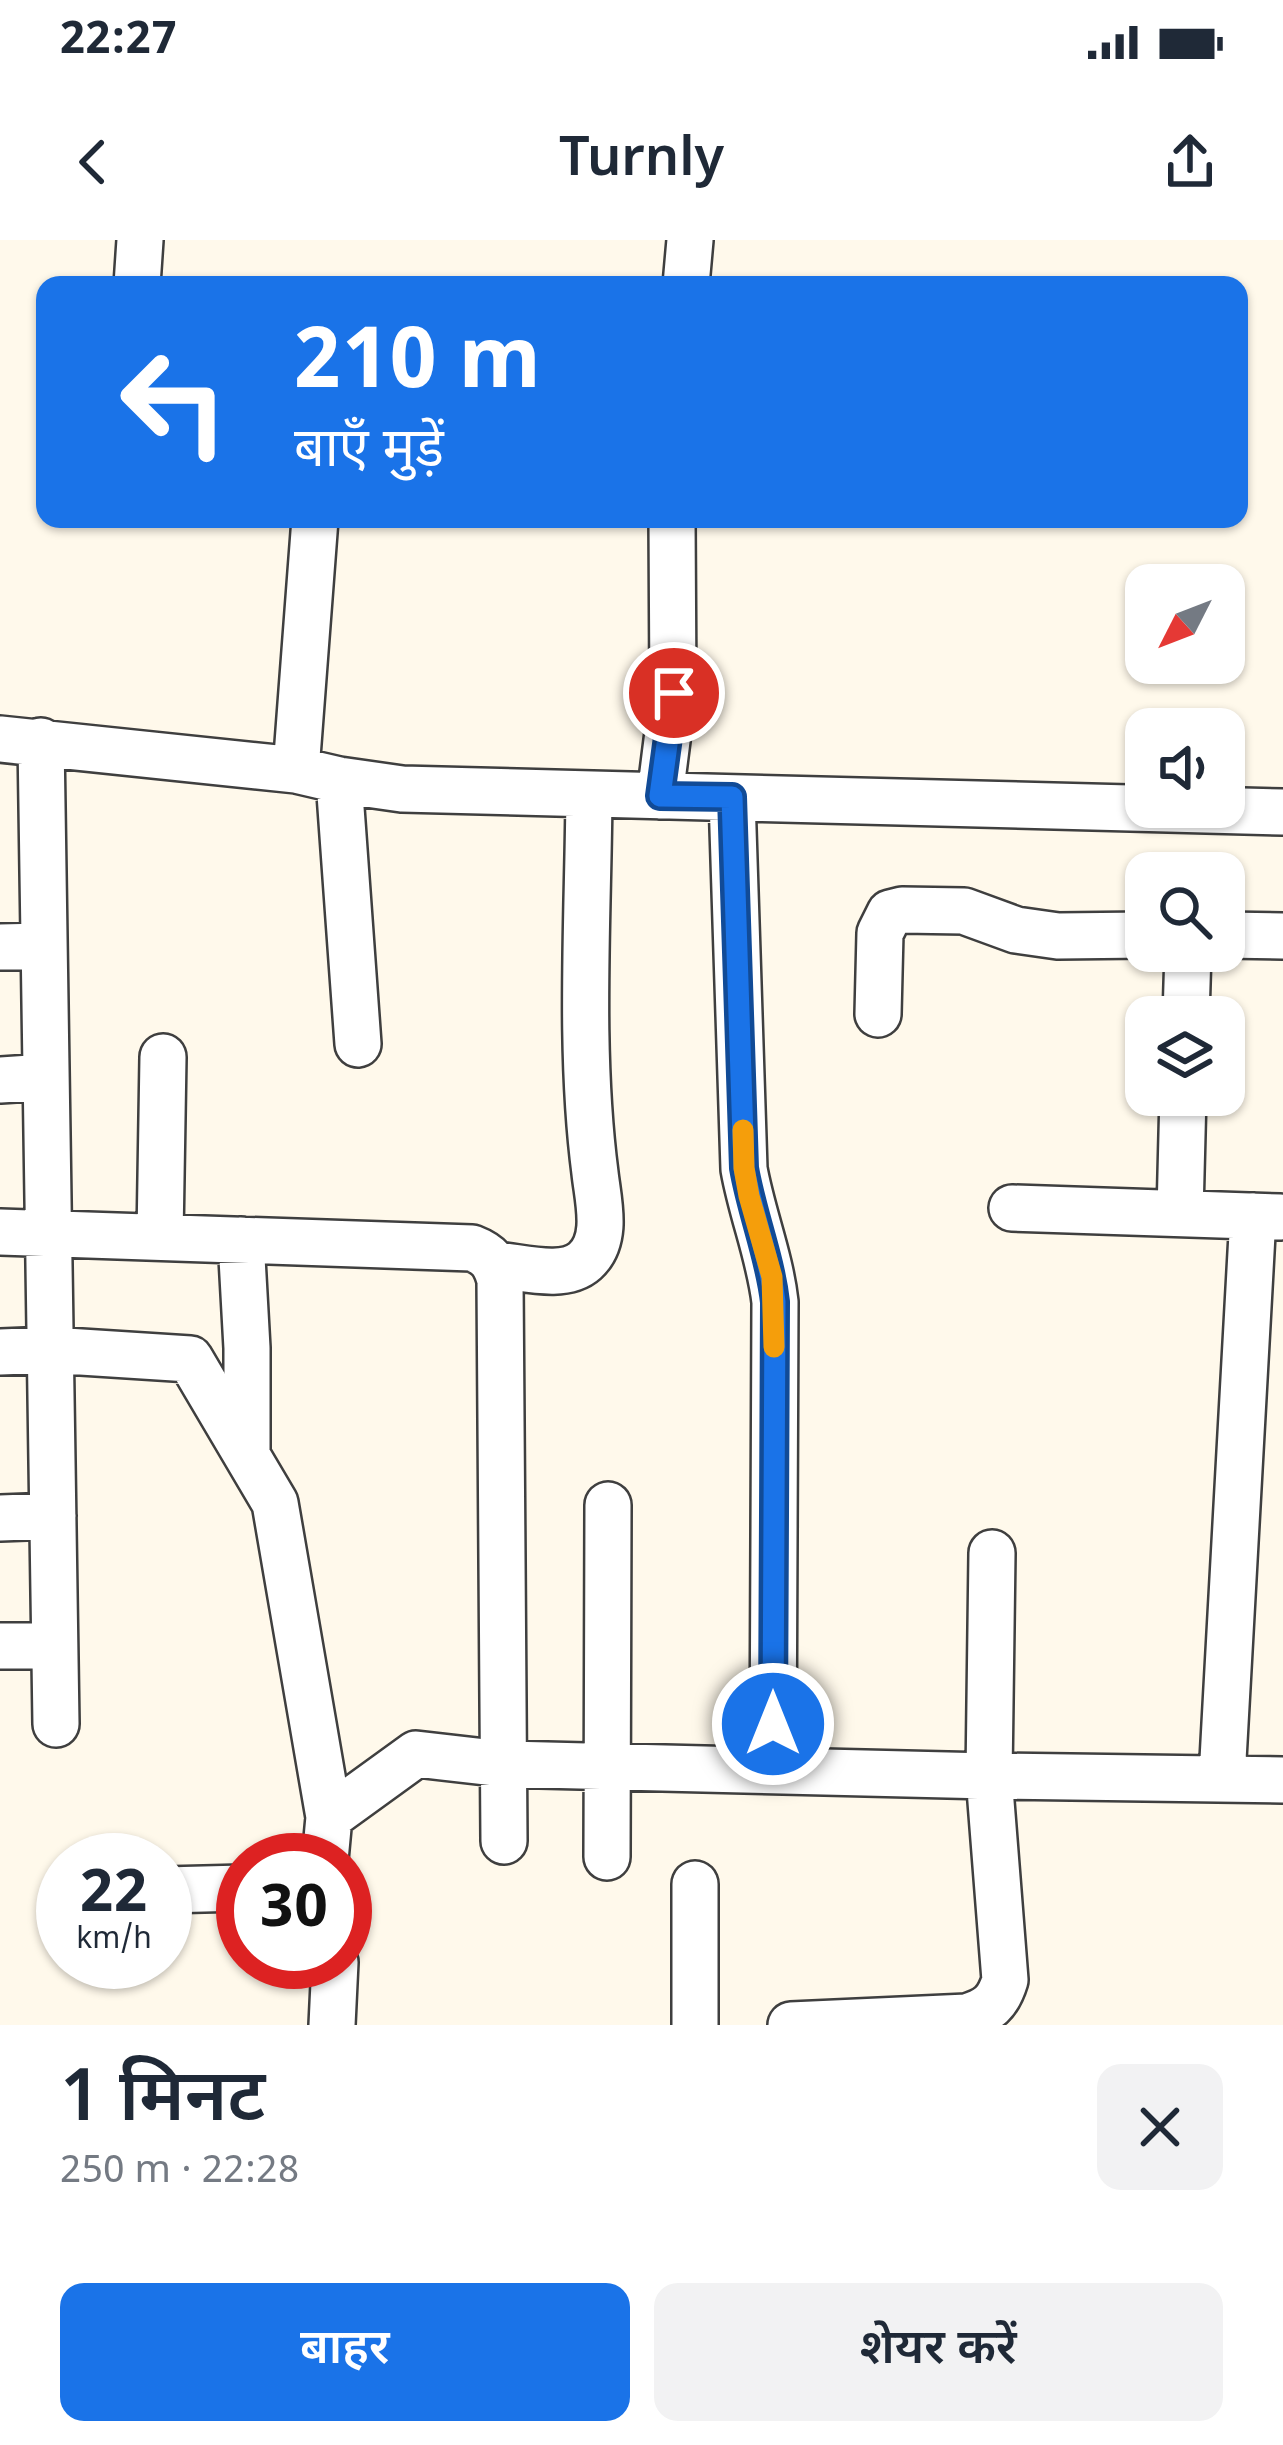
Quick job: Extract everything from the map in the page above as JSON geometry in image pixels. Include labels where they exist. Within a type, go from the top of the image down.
[{"type":"street","points":[[138,276],[140,240]]},
{"type":"street","points":[[687,276],[690,240]]},
{"type":"street","points":[[314,528],[305,617],[317,775],[358,1044]]},
{"type":"street","points":[[660,796],[674,693],[672,528]]},
{"type":"street","points":[[56,1724],[46,1077],[22,946],[20,740],[402,789],[1283,812]]},
{"type":"street","points":[[496,1264],[562,1271],[583,1264],[600,1232],[587,1093],[590,794]]},
{"type":"street","points":[[732,797],[744,1168],[775,1302],[773,1770]]},
{"type":"street","points":[[878,1014],[880,932],[890,913],[964,911],[1016,930],[1058,936],[1125,935]]},
{"type":"street","points":[[1245,935],[1283,936]]},
{"type":"street","points":[[160,1237],[163,1057]]},
{"type":"street","points":[[0,1080],[46,1077]]},
{"type":"street","points":[[1180,1214],[1182,1116]]},
{"type":"street","points":[[1012,1208],[1268,1217],[1222,1778]]},
{"type":"street","points":[[0,1232],[472,1248],[488,1254],[500,1280],[504,1841]]},
{"type":"street","points":[[241,1240],[247,1454]]},
{"type":"street","points":[[0,1352],[50,1350],[190,1360],[275,1503],[326,1833]]},
{"type":"street","points":[[608,1505],[608,1857]]},
{"type":"street","points":[[0,1519],[53,1516]]},
{"type":"street","points":[[791,2025],[967,2017],[987,2010],[1000,1998],[1005,1980],[989,1776],[992,1553]]},
{"type":"street","points":[[0,1646],[54,1646]]},
{"type":"street","points":[[332,1833],[416,1754],[503,1764],[1283,1780]]},
{"type":"street","points":[[695,1884],[695,2025]]},
{"type":"street","points":[[332,2025],[334,1989]]},
{"type":"slow traffic","points":[[743,1130],[749,1196],[772,1277],[774,1347]]},
{"type":"route","points":[[674,693],[660,796],[732,797],[744,1168],[775,1302],[773,1724]]}]
